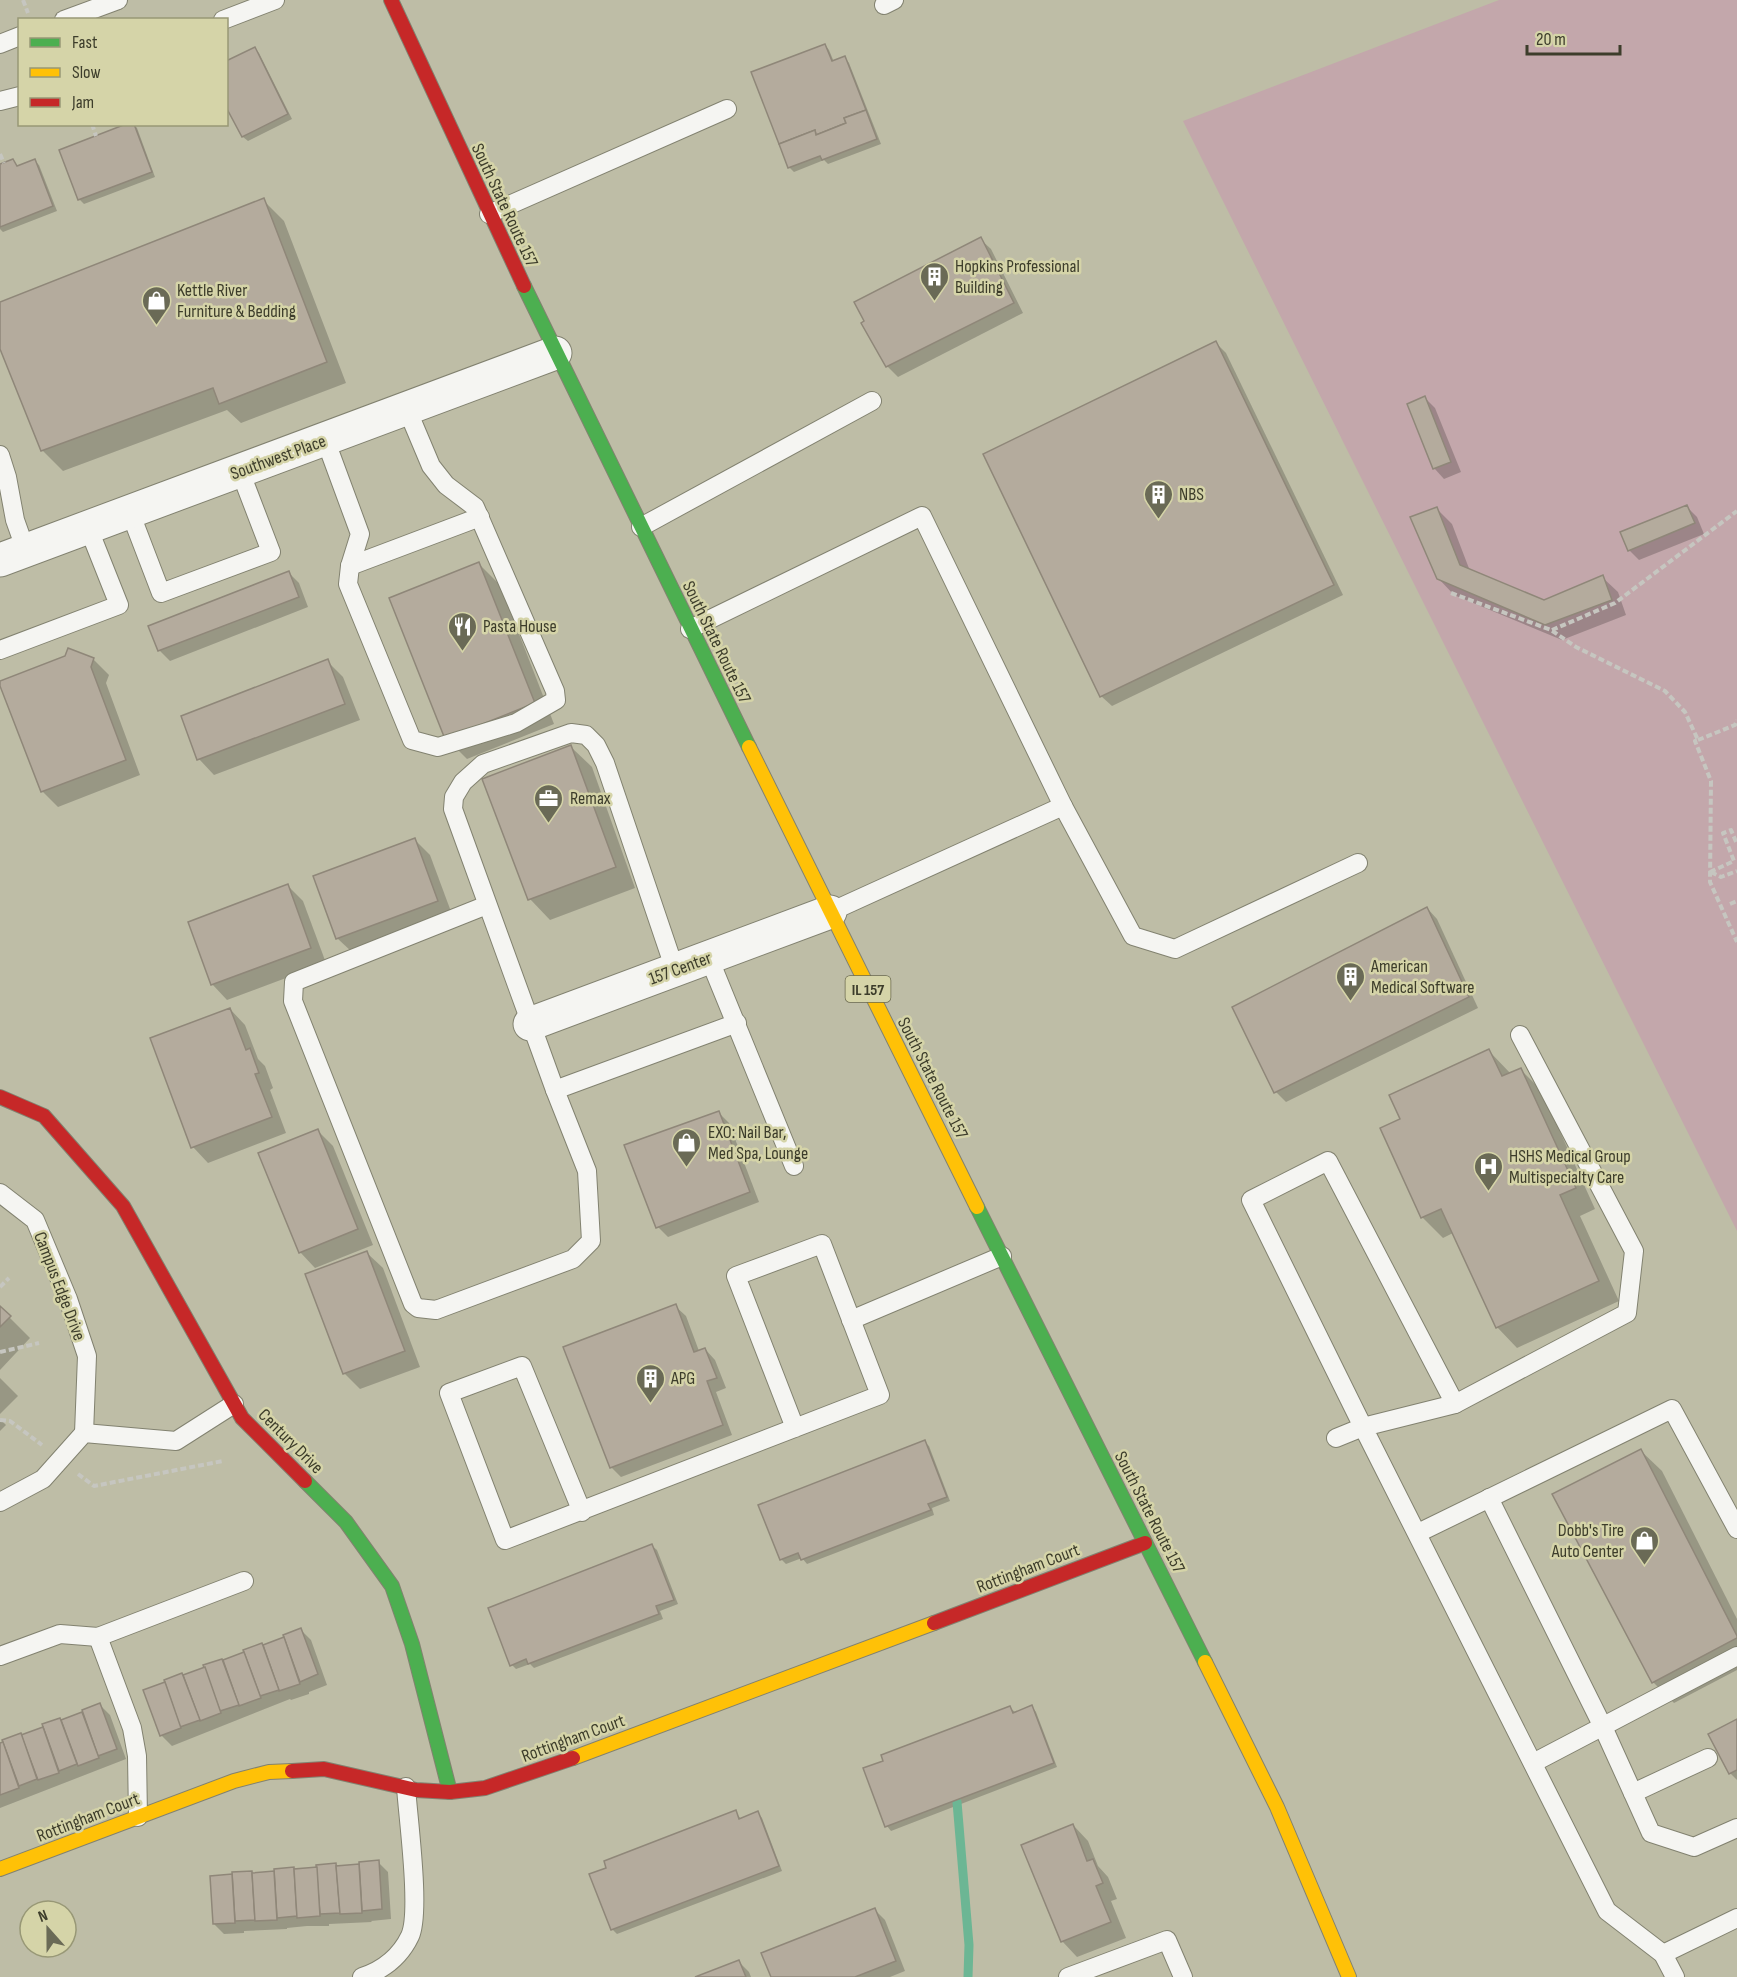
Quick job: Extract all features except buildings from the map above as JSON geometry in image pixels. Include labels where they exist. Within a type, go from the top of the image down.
[{"type":"main road","name":"South State Route 157","points":[[391,0],[489,214],[640,527],[1276,1807],[1349,1977]]},
{"type":"main road","name":"Century Drive","points":[[0,1097],[44,1116],[123,1206],[242,1418],[346,1521],[392,1586],[412,1644],[450,1792]]},
{"type":"main road","name":"Rottingham Court","points":[[0,1869],[234,1781],[269,1772],[324,1769],[416,1790],[450,1792],[484,1788],[600,1749],[1145,1543]]},
{"type":"street","name":"Southwest Place","points":[[13,556],[555,353]]},
{"type":"street","name":"157 Center","points":[[530,1024],[830,912]]},
{"type":"lane","points":[[69,18],[117,0]]},
{"type":"lane","points":[[228,18],[275,0]]},
{"type":"lane","points":[[0,44],[18,37]]},
{"type":"lane","points":[[0,101],[18,96]]},
{"type":"lane","points":[[489,214],[727,109]]},
{"type":"lane","points":[[640,527],[872,400]]},
{"type":"lane","points":[[325,439],[360,534],[350,566],[348,584],[412,740],[438,747],[516,723],[556,700],[555,691],[476,507],[446,485],[430,466],[407,409]]},
{"type":"lane","points":[[0,455],[7,477],[15,520],[13,556]]},
{"type":"lane","points":[[130,512],[160,593],[271,552],[240,471]]},
{"type":"lane","points":[[690,629],[922,516],[1063,806],[1133,936],[1175,949],[1358,863]]},
{"type":"lane","points":[[350,566],[480,517]]},
{"type":"lane","points":[[0,650],[119,604],[88,527]]},
{"type":"lane","points":[[487,905],[294,982],[293,1000],[413,1304],[418,1308],[436,1310],[573,1259],[591,1241],[587,1171],[530,1024],[453,809],[454,797],[463,782],[483,764],[571,733],[586,735],[596,745],[605,763],[675,970]]},
{"type":"lane","points":[[830,912],[1063,806]]},
{"type":"lane","points":[[709,958],[794,1166]]},
{"type":"lane","points":[[555,1090],[737,1023]]},
{"type":"lane","points":[[1336,1438],[1364,1427],[1455,1404],[1627,1313],[1634,1251],[1520,1035]]},
{"type":"lane","points":[[1455,1404],[1328,1161],[1251,1200],[1607,1911],[1663,1954],[1675,1977]]},
{"type":"lane","name":"Campus Edge Drive","points":[[0,1193],[34,1220],[68,1299],[87,1356],[84,1433]]},
{"type":"lane","points":[[582,1512],[522,1365],[449,1394],[505,1540],[582,1512],[880,1395],[822,1244],[735,1276],[795,1428]]},
{"type":"lane","points":[[851,1320],[1002,1256]]},
{"type":"lane","points":[[0,1502],[43,1479],[84,1433],[176,1441],[234,1404]]},
{"type":"lane","points":[[1418,1533],[1672,1409],[1737,1529]]},
{"type":"lane","points":[[1489,1498],[1603,1727],[1651,1833],[1694,1846],[1737,1828]]},
{"type":"lane","points":[[0,1656],[60,1634],[98,1637],[244,1581]]},
{"type":"lane","points":[[98,1637],[132,1728],[137,1756],[138,1817]]},
{"type":"lane","points":[[1533,1763],[1737,1656]]},
{"type":"lane","points":[[1633,1793],[1708,1758]]},
{"type":"lane","points":[[362,1977],[379,1971],[398,1955],[411,1934],[414,1902],[406,1787]]},
{"type":"lane","points":[[1663,1954],[1737,1918]]},
{"type":"lane","points":[[1068,1977],[1167,1940],[1183,1977]]},
{"type":"path","points":[[93,126],[96,135]]},
{"type":"path","points":[[0,154],[4,163]]},
{"type":"path","points":[[1551,630],[1615,603],[1737,511]]},
{"type":"path","points":[[1451,593],[1551,630],[1576,647],[1665,691],[1685,712],[1698,740]]},
{"type":"path","points":[[1737,720],[1735,725],[1695,741],[1711,781],[1710,882],[1737,942]]},
{"type":"path","points":[[1710,872],[1734,861],[1723,833],[1731,830],[1737,844]]},
{"type":"path","points":[[1710,872],[1721,877],[1737,871]]},
{"type":"path","points":[[1730,904],[1737,901]]},
{"type":"path","points":[[0,1287],[9,1278]]},
{"type":"path","points":[[0,1352],[39,1343]]},
{"type":"path","points":[[0,1420],[10,1421],[46,1448]]},
{"type":"path","points":[[75,1472],[94,1486],[224,1461]]},
{"type":"shaded area","points":[[1499,0],[1737,0],[1737,1231],[1183,121]]},
{"type":"waterway","points":[[957,1802],[969,1945],[968,1977]]},
{"type":"traffic: fast","points":[[524,286],[749,747]]},
{"type":"traffic: fast","points":[[977,1207],[1205,1662]]},
{"type":"traffic: fast","points":[[305,1481],[346,1522],[392,1586],[412,1644],[450,1792]]},
{"type":"traffic: slow","points":[[749,747],[977,1207]]},
{"type":"traffic: slow","points":[[573,1758],[934,1623]]},
{"type":"traffic: slow","points":[[1205,1662],[1277,1807],[1349,1977]]},
{"type":"traffic: slow","points":[[0,1869],[234,1781],[269,1772],[292,1771]]},
{"type":"traffic: jam","points":[[391,0],[524,286]]},
{"type":"traffic: jam","points":[[0,1097],[44,1116],[123,1206],[242,1418],[305,1481]]},
{"type":"traffic: jam","points":[[934,1623],[1145,1543]]},
{"type":"traffic: jam","points":[[292,1771],[324,1769],[416,1790],[450,1792],[485,1788],[573,1758]]},
{"type":"place","name":"Hopkins Professional Building","points":[[934,302]]},
{"type":"place","name":"Kettle River Furniture & Bedding","points":[[156,326]]},
{"type":"place","name":"NBS","points":[[1158,520]]},
{"type":"place","name":"Pasta House","points":[[462,652]]},
{"type":"place","name":"Remax","points":[[549,824]]},
{"type":"place","name":"American Medical Software","points":[[1350,1002]]},
{"type":"place","name":"EXO: Nail Bar, Med Spa, Lounge","points":[[687,1168]]},
{"type":"place","name":"HSHS Medical Group Multispecialty Care","points":[[1488,1192]]},
{"type":"place","name":"APG","points":[[650,1404]]},
{"type":"place","name":"Dobb's Tire Auto Center","points":[[1645,1566]]}]
